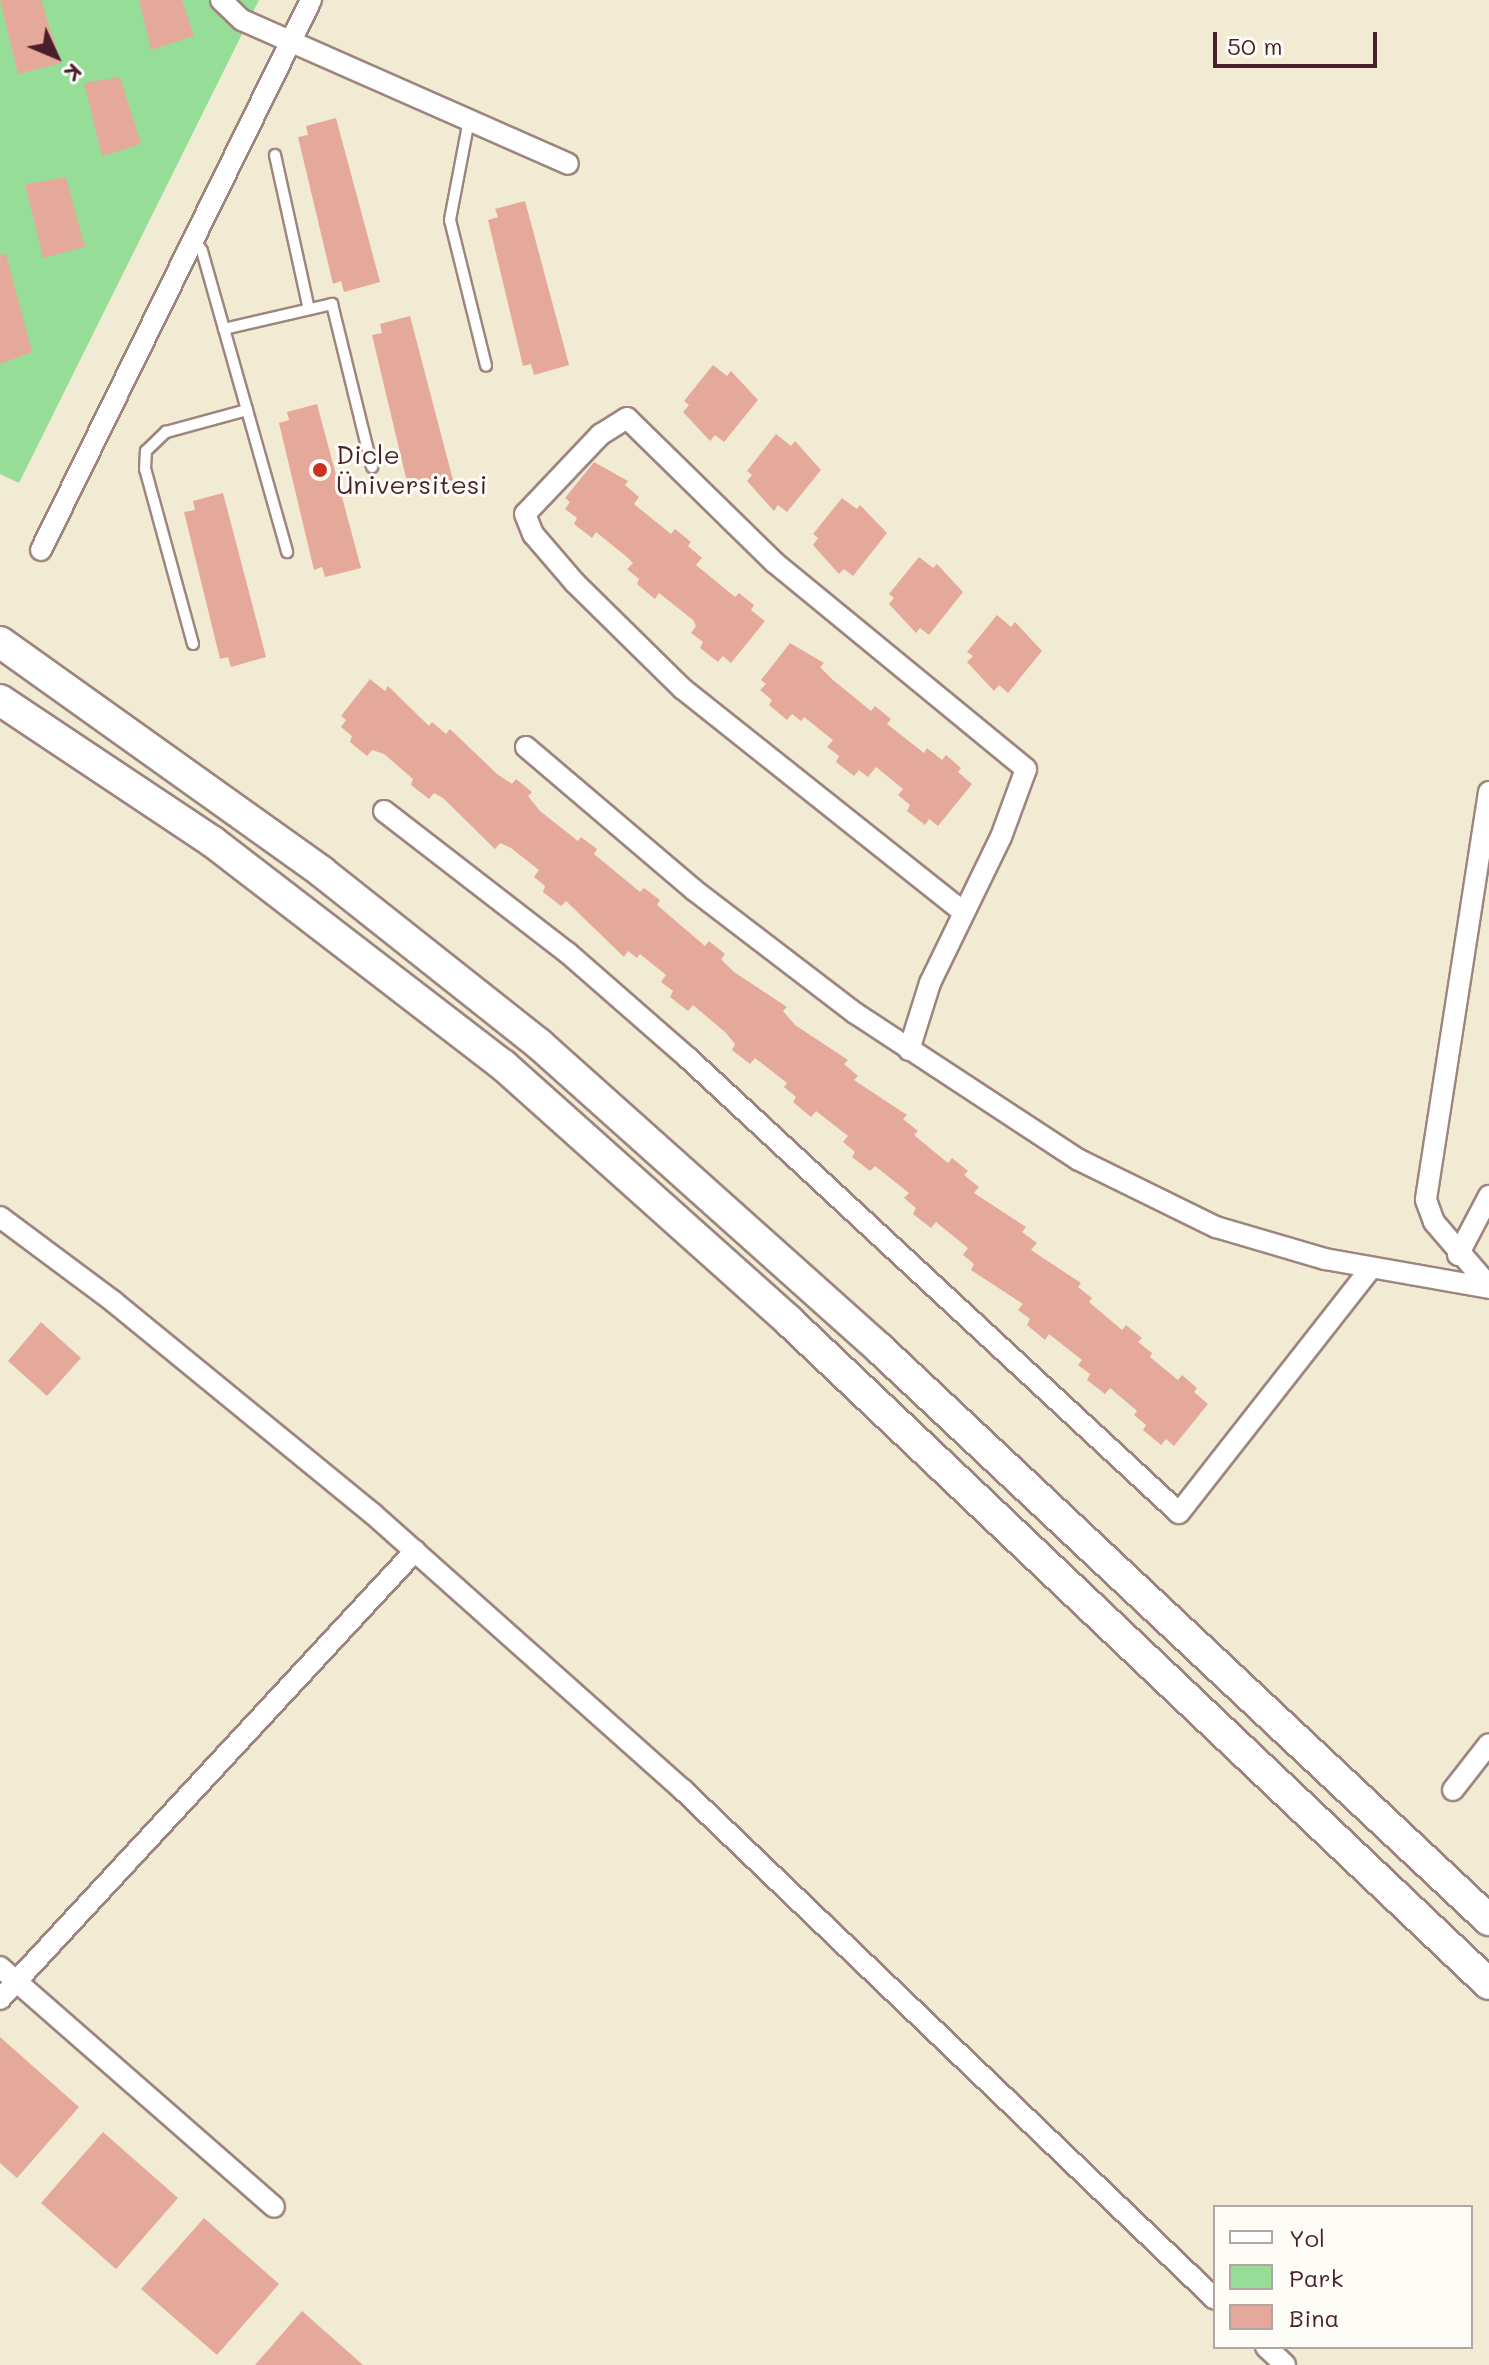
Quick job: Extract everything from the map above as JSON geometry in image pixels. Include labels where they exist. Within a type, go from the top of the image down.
[{"type":"street","points":[[221,0],[242,20],[291,39],[568,164]]},
{"type":"street","points":[[41,550],[311,0]]},
{"type":"street","points":[[909,1050],[930,983],[1001,837],[1026,769],[775,563],[627,418],[601,434],[525,514],[533,534],[575,583],[683,689],[963,912]]},
{"type":"street","points":[[0,642],[322,872],[539,1044],[880,1349],[1489,1920]]},
{"type":"street","points":[[0,700],[213,842],[503,1065],[789,1321],[1489,1984]]},
{"type":"street","points":[[526,747],[694,890],[909,1050],[1079,1160],[1216,1227],[1371,1268],[1489,1287]]},
{"type":"street","points":[[1489,792],[1426,1200],[1434,1222],[1458,1255],[1489,1287]]},
{"type":"street","points":[[384,811],[568,953],[688,1058],[1179,1513],[1371,1268]]},
{"type":"street","points":[[1458,1255],[1489,1196]]},
{"type":"street","points":[[0,1217],[114,1302],[415,1551],[683,1790],[1213,2297]]},
{"type":"street","points":[[0,1999],[415,1551]]},
{"type":"street","points":[[1453,1790],[1489,1744]]},
{"type":"street","points":[[0,1967],[274,2207]]},
{"type":"street","points":[[1268,2349],[1285,2365]]},
{"type":"lane","points":[[469,120],[450,220],[486,366]]},
{"type":"lane","points":[[275,155],[309,309]]},
{"type":"lane","points":[[194,239],[202,251],[287,552]]},
{"type":"lane","points":[[224,329],[332,304],[372,467]]},
{"type":"lane","points":[[193,644],[145,469],[146,451],[166,432],[247,410]]},
{"type":"green space","points":[[0,0],[259,0],[19,483],[0,474]]},
{"type":"building","points":[[0,0],[41,0],[61,63],[18,74]]},
{"type":"building","points":[[139,0],[182,0],[194,36],[151,50]]},
{"type":"building","points":[[120,77],[141,144],[102,156],[84,83]]},
{"type":"building","points":[[336,118],[380,282],[344,292],[341,281],[333,284],[298,137],[308,135],[306,126]]},
{"type":"building","points":[[66,177],[85,247],[43,258],[25,184]]},
{"type":"building","points":[[525,201],[569,365],[534,375],[531,364],[523,366],[488,220],[498,217],[495,209]]},
{"type":"building","points":[[6,254],[32,352],[0,364],[0,255]]},
{"type":"building","points":[[410,316],[453,480],[418,490],[415,480],[407,482],[372,335],[382,333],[380,324]]},
{"type":"building","points":[[713,365],[727,376],[731,371],[758,400],[724,442],[715,435],[710,441],[683,412],[689,405],[684,401]]},
{"type":"building","points":[[317,404],[361,568],[325,577],[322,567],[314,570],[279,423],[289,420],[287,412]]},
{"type":"building","points":[[776,434],[791,446],[795,441],[821,470],[787,512],[778,505],[774,511],[747,481],[752,475],[747,471]]},
{"type":"building","points":[[594,462],[628,481],[625,485],[639,497],[634,504],[671,534],[675,529],[691,542],[688,546],[702,558],[696,565],[735,597],[739,593],[754,605],[751,610],[765,621],[731,663],[723,656],[718,662],[700,648],[703,642],[691,633],[696,626],[693,620],[659,593],[655,599],[637,584],[639,579],[627,569],[633,563],[628,558],[596,532],[592,538],[574,524],[577,518],[565,509],[570,502],[565,498]]},
{"type":"building","points":[[223,493],[266,657],[231,667],[228,657],[220,659],[184,512],[195,510],[193,501]]},
{"type":"building","points":[[842,498],[857,509],[860,505],[887,533],[853,576],[844,569],[839,574],[813,545],[818,538],[813,534]]},
{"type":"building","points":[[919,557],[933,568],[937,564],[963,592],[929,635],[920,628],[916,633],[889,604],[894,598],[889,594]]},
{"type":"building","points":[[997,615],[1011,627],[1015,622],[1042,651],[1008,693],[999,685],[994,691],[967,662],[973,656],[967,652]]},
{"type":"building","points":[[790,643],[824,663],[820,667],[833,680],[871,711],[875,706],[891,719],[887,724],[924,753],[927,748],[942,760],[946,755],[961,768],[958,772],[972,784],[938,826],[929,819],[925,825],[907,811],[910,805],[898,795],[903,789],[876,767],[868,777],[859,770],[854,776],[836,762],[839,756],[827,747],[833,740],[804,717],[801,721],[792,714],[787,720],[769,705],[772,700],[760,690],[766,684],[761,680]]},
{"type":"building","points":[[370,679],[385,691],[388,686],[429,726],[432,722],[446,734],[450,729],[497,774],[512,784],[516,779],[532,792],[528,796],[540,811],[578,841],[581,837],[597,849],[594,854],[640,892],[644,888],[660,900],[657,905],[705,946],[709,941],[725,954],[721,959],[734,972],[787,1007],[783,1011],[795,1025],[848,1060],[844,1064],[858,1076],[854,1080],[907,1115],[903,1119],[918,1131],[914,1135],[948,1163],[952,1158],[968,1171],[964,1175],[979,1187],[974,1193],[1026,1227],[1022,1232],[1037,1243],[1031,1250],[1081,1283],[1078,1287],[1092,1298],[1089,1302],[1122,1330],[1126,1325],[1142,1338],[1138,1342],[1152,1353],[1150,1357],[1178,1380],[1182,1375],[1197,1388],[1194,1392],[1208,1404],[1174,1446],[1166,1439],[1161,1445],[1143,1430],[1146,1425],[1134,1415],[1137,1411],[1110,1388],[1105,1394],[1087,1380],[1090,1374],[1078,1365],[1082,1360],[1049,1334],[1045,1340],[1027,1325],[1030,1319],[1018,1310],[1023,1304],[971,1270],[974,1264],[963,1255],[968,1248],[936,1222],[931,1228],[913,1214],[916,1208],[904,1198],[909,1193],[875,1166],[870,1171],[852,1157],[855,1152],[843,1142],[848,1136],[816,1111],[811,1117],[793,1102],[796,1097],[784,1087],[787,1083],[755,1058],[750,1064],[732,1050],[735,1044],[725,1032],[693,1005],[688,1011],[670,997],[673,991],[661,982],[666,975],[640,954],[637,958],[628,951],[624,957],[566,901],[561,906],[543,892],[545,886],[534,877],[539,870],[511,848],[500,843],[495,849],[443,798],[434,793],[429,799],[411,785],[413,779],[384,754],[372,750],[367,756],[350,742],[352,736],[341,727],[346,720],[341,716]]},
{"type":"building","points":[[41,1322],[81,1358],[47,1396],[8,1361]]},
{"type":"building","points":[[0,2037],[79,2107],[17,2178],[0,2163]]},
{"type":"building","points":[[103,2132],[178,2198],[116,2269],[41,2203]]},
{"type":"building","points":[[204,2218],[279,2284],[217,2355],[141,2289]]},
{"type":"building","points":[[302,2311],[363,2365],[255,2365]]},
{"type":"place","name":"Dicle Üniversitesi","points":[[320,470]]}]
